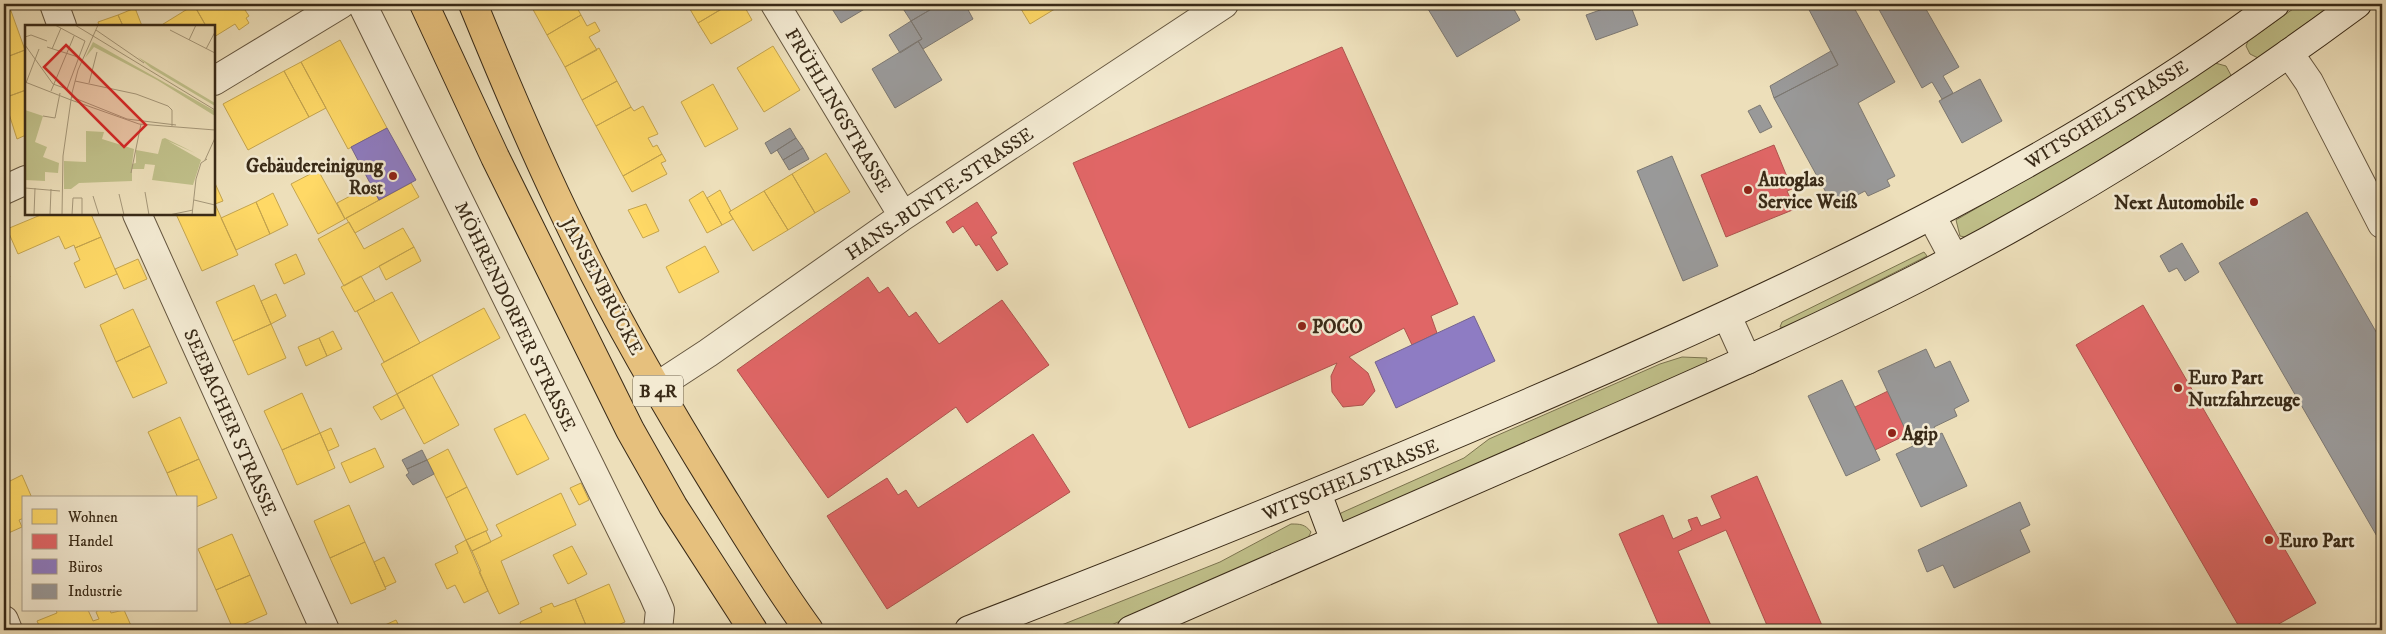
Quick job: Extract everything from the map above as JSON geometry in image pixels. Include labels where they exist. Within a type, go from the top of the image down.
[{"type":"main road","name":"JANSENBRÜCKE","points":[[424,4],[495,157],[630,430],[673,506],[753,630]]},
{"type":"main road","name":"JANSENBRÜCKE","points":[[473,4],[572,232],[656,387],[755,550],[808,630]]},
{"type":"street","points":[[54,4],[62,25]]},
{"type":"street","points":[[215,80],[341,4]]},
{"type":"street","name":"MÖHRENDORFER STRASSE","points":[[362,4],[654,594],[660,610],[658,630]]},
{"type":"street","name":"FRÜHLINGSTRASSE","points":[[775,4],[903,216]]},
{"type":"street","name":"HANS-BUNTE-STRASSE","points":[[656,387],[708,354],[903,216],[1224,4]]},
{"type":"street","name":"WITSCHELSTRASSE","points":[[970,630],[1436,444],[1727,316],[1932,217],[2107,116],[2191,62],[2275,4]]},
{"type":"street","points":[[1130,630],[1747,360],[1891,291],[2043,209],[2107,171],[2289,53],[2357,4]]},
{"type":"street","points":[[2289,53],[2309,82],[2382,224]]},
{"type":"street","points":[[4,190],[25,180]]},
{"type":"street","name":"SEEBACHER STRASSE","points":[[137,215],[325,630]]},
{"type":"street","points":[[1932,217],[1954,258]]},
{"type":"street","points":[[1727,316],[1747,360]]},
{"type":"street","points":[[1317,493],[1335,541]]},
{"type":"street","points":[[4,620],[8,630]]},
{"type":"green space","points":[[2300,4],[2333,4],[2258,58],[2250,54],[2246,46],[2248,41]]},
{"type":"green space","points":[[2215,63],[2226,66],[2232,77],[2076,175],[1969,238],[1960,236],[1956,220],[2081,148]]},
{"type":"green space","points":[[1924,252],[1927,256],[1786,328],[1780,327],[1782,322]]},
{"type":"green space","points":[[1682,357],[1707,358],[1706,364],[1342,523],[1338,518],[1341,513],[1464,458],[1489,439],[1660,364]]},
{"type":"green space","points":[[1291,524],[1300,524],[1307,527],[1311,532],[1308,538],[1100,630],[1049,630],[1220,562]]},
{"type":"building: Wohnen","points":[[4,4],[9,4],[11,11],[4,13]]},
{"type":"building: Wohnen","points":[[241,4],[249,16],[246,18],[249,23],[239,30],[235,24],[215,36],[215,25],[205,25],[194,5]]},
{"type":"building: Wohnen","points":[[530,4],[575,4],[581,15],[547,35]]},
{"type":"building: Wohnen","points":[[687,4],[730,4],[698,23]]},
{"type":"building: Wohnen","points":[[730,4],[743,4],[752,20],[711,44],[698,23]]},
{"type":"building: Wohnen","points":[[1018,4],[1063,4],[1030,24]]},
{"type":"building: Wohnen","points":[[194,5],[205,25],[162,25]]},
{"type":"building: Wohnen","points":[[135,8],[142,25],[123,25],[118,15]]},
{"type":"building: Wohnen","points":[[11,11],[25,50],[4,58],[4,13]]},
{"type":"building: Wohnen","points":[[118,15],[123,25],[99,25],[98,22]]},
{"type":"building: Wohnen","points":[[581,15],[587,26],[595,22],[600,31],[589,37],[597,50],[565,67],[547,35]]},
{"type":"building: Wohnen","points":[[340,40],[387,128],[348,149],[301,62]]},
{"type":"building: Wohnen","points":[[773,46],[800,90],[764,112],[737,68]]},
{"type":"building: Wohnen","points":[[599,48],[617,81],[582,100],[565,67]]},
{"type":"building: Wohnen","points":[[25,50],[25,90],[4,98],[4,58]]},
{"type":"building: Wohnen","points":[[301,62],[326,108],[309,117],[284,71]]},
{"type":"building: Wohnen","points":[[284,71],[309,117],[248,150],[223,104]]},
{"type":"building: Wohnen","points":[[617,81],[631,107],[596,126],[582,100]]},
{"type":"building: Wohnen","points":[[713,84],[738,129],[705,147],[681,102]]},
{"type":"building: Wohnen","points":[[25,90],[25,135],[17,139],[4,98]]},
{"type":"building: Wohnen","points":[[643,106],[658,134],[648,138],[653,147],[657,145],[662,154],[623,176],[596,126],[631,107],[634,111]]},
{"type":"building: Wohnen","points":[[826,153],[850,192],[815,213],[792,174]]},
{"type":"building: Wohnen","points":[[662,154],[666,161],[661,163],[667,174],[632,192],[623,176]]},
{"type":"building: Wohnen","points":[[318,170],[345,219],[318,234],[291,184]]},
{"type":"building: Wohnen","points":[[792,174],[815,213],[788,230],[764,191]]},
{"type":"building: Wohnen","points":[[215,183],[223,201],[215,204]]},
{"type":"building: Wohnen","points":[[411,183],[419,197],[355,233],[346,218]]},
{"type":"building: Wohnen","points":[[371,185],[379,200],[345,219],[337,203]]},
{"type":"building: Wohnen","points":[[720,190],[733,219],[722,225],[707,198]]},
{"type":"building: Wohnen","points":[[703,191],[722,225],[707,233],[689,200]]},
{"type":"building: Wohnen","points":[[764,191],[788,230],[753,251],[729,212]]},
{"type":"building: Wohnen","points":[[273,193],[288,225],[270,234],[256,202]]},
{"type":"building: Wohnen","points":[[256,202],[270,234],[236,250],[221,218]]},
{"type":"building: Wohnen","points":[[215,204],[238,255],[202,271],[176,215],[215,215]]},
{"type":"building: Wohnen","points":[[646,204],[659,231],[643,238],[628,210]]},
{"type":"building: Wohnen","points":[[41,215],[91,215],[101,237],[75,248],[74,245],[65,249],[59,236],[18,254],[7,229]]},
{"type":"building: Wohnen","points":[[349,222],[364,249],[403,228],[414,247],[344,286],[318,239]]},
{"type":"building: Wohnen","points":[[101,237],[117,274],[85,288],[74,263],[80,260],[75,248]]},
{"type":"building: Wohnen","points":[[705,246],[719,272],[679,293],[666,267]]},
{"type":"building: Wohnen","points":[[414,247],[421,261],[386,280],[379,266]]},
{"type":"building: Wohnen","points":[[296,254],[305,274],[284,284],[275,264]]},
{"type":"building: Wohnen","points":[[138,259],[147,279],[124,289],[115,269]]},
{"type":"building: Wohnen","points":[[4,264],[10,277],[4,279]]},
{"type":"building: Wohnen","points":[[361,276],[375,301],[355,312],[341,287]]},
{"type":"building: Wohnen","points":[[254,285],[271,324],[233,341],[216,302]]},
{"type":"building: Wohnen","points":[[392,292],[420,343],[384,362],[357,311]]},
{"type":"building: Wohnen","points":[[276,294],[286,316],[271,324],[261,301]]},
{"type":"building: Wohnen","points":[[484,308],[500,338],[397,394],[381,364]]},
{"type":"building: Wohnen","points":[[133,309],[150,346],[116,362],[100,325]]},
{"type":"building: Wohnen","points":[[271,324],[286,358],[248,375],[233,341]]},
{"type":"building: Wohnen","points":[[333,331],[342,349],[327,356],[319,338]]},
{"type":"building: Wohnen","points":[[319,338],[327,356],[306,366],[298,347]]},
{"type":"building: Wohnen","points":[[150,346],[167,383],[133,398],[116,362]]},
{"type":"building: Wohnen","points":[[432,375],[459,425],[424,444],[397,394]]},
{"type":"building: Wohnen","points":[[302,393],[320,433],[282,450],[264,411]]},
{"type":"building: Wohnen","points":[[397,394],[404,408],[381,420],[373,407]]},
{"type":"building: Wohnen","points":[[525,414],[549,459],[517,475],[494,429]]},
{"type":"building: Wohnen","points":[[180,417],[199,459],[167,473],[148,432]]},
{"type":"building: Wohnen","points":[[331,428],[339,446],[328,451],[320,433]]},
{"type":"building: Wohnen","points":[[320,433],[335,468],[297,485],[282,450]]},
{"type":"building: Wohnen","points":[[375,448],[384,467],[350,483],[341,463]]},
{"type":"building: Wohnen","points":[[448,449],[467,487],[446,498],[427,460]]},
{"type":"building: Wohnen","points":[[199,459],[217,498],[198,506],[198,496],[177,496],[167,473]]},
{"type":"building: Wohnen","points":[[22,475],[31,496],[22,496],[22,519],[19,520],[22,527],[4,535],[4,484]]},
{"type":"building: Wohnen","points":[[581,483],[589,500],[579,505],[570,488]]},
{"type":"building: Wohnen","points":[[467,487],[488,530],[466,540],[446,498]]},
{"type":"building: Wohnen","points":[[561,493],[576,525],[501,561],[519,604],[499,614],[479,572],[481,571],[472,551],[502,536],[496,525]]},
{"type":"building: Wohnen","points":[[349,505],[365,542],[330,558],[314,521]]},
{"type":"building: Wohnen","points":[[486,531],[491,542],[472,551],[466,540]]},
{"type":"building: Wohnen","points":[[232,534],[250,575],[216,590],[198,549]]},
{"type":"building: Wohnen","points":[[466,540],[488,591],[464,603],[455,585],[447,589],[435,564],[458,553],[455,546]]},
{"type":"building: Wohnen","points":[[365,542],[386,589],[351,604],[330,558]]},
{"type":"building: Wohnen","points":[[572,546],[587,574],[568,584],[553,555]]},
{"type":"building: Wohnen","points":[[384,557],[396,582],[385,587],[374,562]]},
{"type":"building: Wohnen","points":[[250,575],[267,614],[233,629],[216,590]]},
{"type":"building: Wohnen","points":[[609,584],[625,622],[606,630],[588,630],[575,599]]},
{"type":"building: Wohnen","points":[[575,599],[588,630],[523,630],[520,622],[542,612],[540,608],[552,603],[554,607]]},
{"type":"building: Wohnen","points":[[89,612],[93,621],[99,619],[96,612],[125,612],[133,630],[41,630],[37,621],[57,613]]},
{"type":"building: Wohnen","points":[[396,620],[401,630],[374,630]]},
{"type":"building: Handel","points":[[1342,47],[1458,304],[1431,316],[1437,333],[1412,345],[1404,328],[1349,357],[1368,373],[1375,391],[1363,405],[1343,407],[1332,392],[1331,376],[1337,363],[1189,428],[1073,163]]},
{"type":"building: Handel","name":"Autoglas Service Weiß","points":[[1774,145],[1792,189],[1787,191],[1795,209],[1726,237],[1701,175]]},
{"type":"building: Handel","points":[[977,202],[997,233],[991,237],[1008,264],[997,271],[979,244],[976,246],[963,226],[953,233],[946,222]]},
{"type":"building: Handel","points":[[868,277],[879,293],[888,287],[909,317],[916,312],[939,344],[1002,300],[1049,365],[967,423],[956,407],[828,498],[737,370]]},
{"type":"building: Handel","points":[[2143,305],[2316,603],[2268,630],[2241,630],[2076,345]]},
{"type":"building: Handel","points":[[1888,391],[1908,434],[1875,450],[1855,407]]},
{"type":"building: Handel","points":[[1033,434],[1070,492],[887,609],[827,516],[887,478],[898,495],[906,490],[918,508]]},
{"type":"building: Handel","points":[[1757,476],[1824,630],[1769,630],[1726,530],[1678,551],[1713,630],[1661,630],[1619,534],[1663,515],[1673,539],[1692,530],[1688,520],[1697,517],[1701,526],[1721,518],[1711,496]]},
{"type":"building: Büros","points":[[387,128],[416,180],[379,200],[351,147]]},
{"type":"building: Büros","points":[[1474,316],[1495,361],[1396,408],[1375,362]]},
{"type":"building: Industrie","points":[[829,4],[873,4],[841,23]]},
{"type":"building: Industrie","points":[[900,4],[940,4],[911,21]]},
{"type":"building: Industrie","points":[[940,4],[965,4],[973,19],[923,49],[918,41],[922,39],[911,21]]},
{"type":"building: Industrie","points":[[1425,4],[1511,4],[1520,20],[1457,57]]},
{"type":"building: Industrie","points":[[1617,4],[1630,4],[1638,25],[1596,40],[1586,15]]},
{"type":"building: Industrie","points":[[1806,4],[1852,4],[1895,82],[1858,103],[1895,176],[1887,180],[1890,186],[1868,196],[1865,191],[1834,207],[1774,98],[1838,65]]},
{"type":"building: Industrie","points":[[1876,4],[1923,4],[1959,67],[1943,76],[1953,93],[1942,99],[1932,82],[1922,88]]},
{"type":"building: Industrie","points":[[911,21],[922,39],[900,53],[889,35]]},
{"type":"building: Industrie","points":[[918,41],[942,80],[895,108],[872,69]]},
{"type":"building: Industrie","points":[[1831,51],[1838,65],[1774,98],[1770,86]]},
{"type":"building: Industrie","points":[[1980,79],[2002,121],[1962,143],[1939,101]]},
{"type":"building: Industrie","points":[[1760,105],[1772,127],[1760,133],[1748,111]]},
{"type":"building: Industrie","points":[[790,128],[796,138],[771,154],[765,143]]},
{"type":"building: Industrie","points":[[796,138],[803,148],[783,160],[777,150]]},
{"type":"building: Industrie","points":[[803,148],[809,159],[789,170],[783,160]]},
{"type":"building: Industrie","points":[[1672,156],[1718,266],[1683,281],[1637,171]]},
{"type":"building: Industrie","points":[[2307,212],[2382,342],[2382,545],[2219,263]]},
{"type":"building: Industrie","points":[[2182,243],[2199,272],[2185,281],[2177,268],[2169,272],[2160,256]]},
{"type":"building: Industrie","points":[[1926,349],[1935,368],[1950,361],[1969,401],[1954,409],[1957,416],[1934,427],[1938,435],[1942,433],[1967,486],[1921,507],[1896,454],[1913,446],[1878,371]]},
{"type":"building: Industrie","points":[[1842,380],[1880,460],[1846,476],[1808,396]]},
{"type":"building: Industrie","points":[[422,450],[427,460],[407,469],[402,460]]},
{"type":"building: Industrie","points":[[427,460],[434,474],[413,485],[406,475],[409,473],[407,469]]},
{"type":"building: Industrie","points":[[2020,502],[2030,525],[2020,530],[2030,552],[1954,588],[1943,565],[1927,572],[1918,550]]},
{"type":"place","name":"Gebäudereinigung Rost","points":[[393,176]]},
{"type":"place","name":"Autoglas Service Weiß","points":[[1748,190]]},
{"type":"place","name":"Next Automobile","points":[[2254,202]]},
{"type":"place","name":"POCO","points":[[1302,326]]},
{"type":"place","name":"Euro Part Nutzfahrzeuge","points":[[2178,388]]},
{"type":"place","name":"Agip","points":[[1892,433]]},
{"type":"place","name":"Euro Part","points":[[2269,540]]}]
